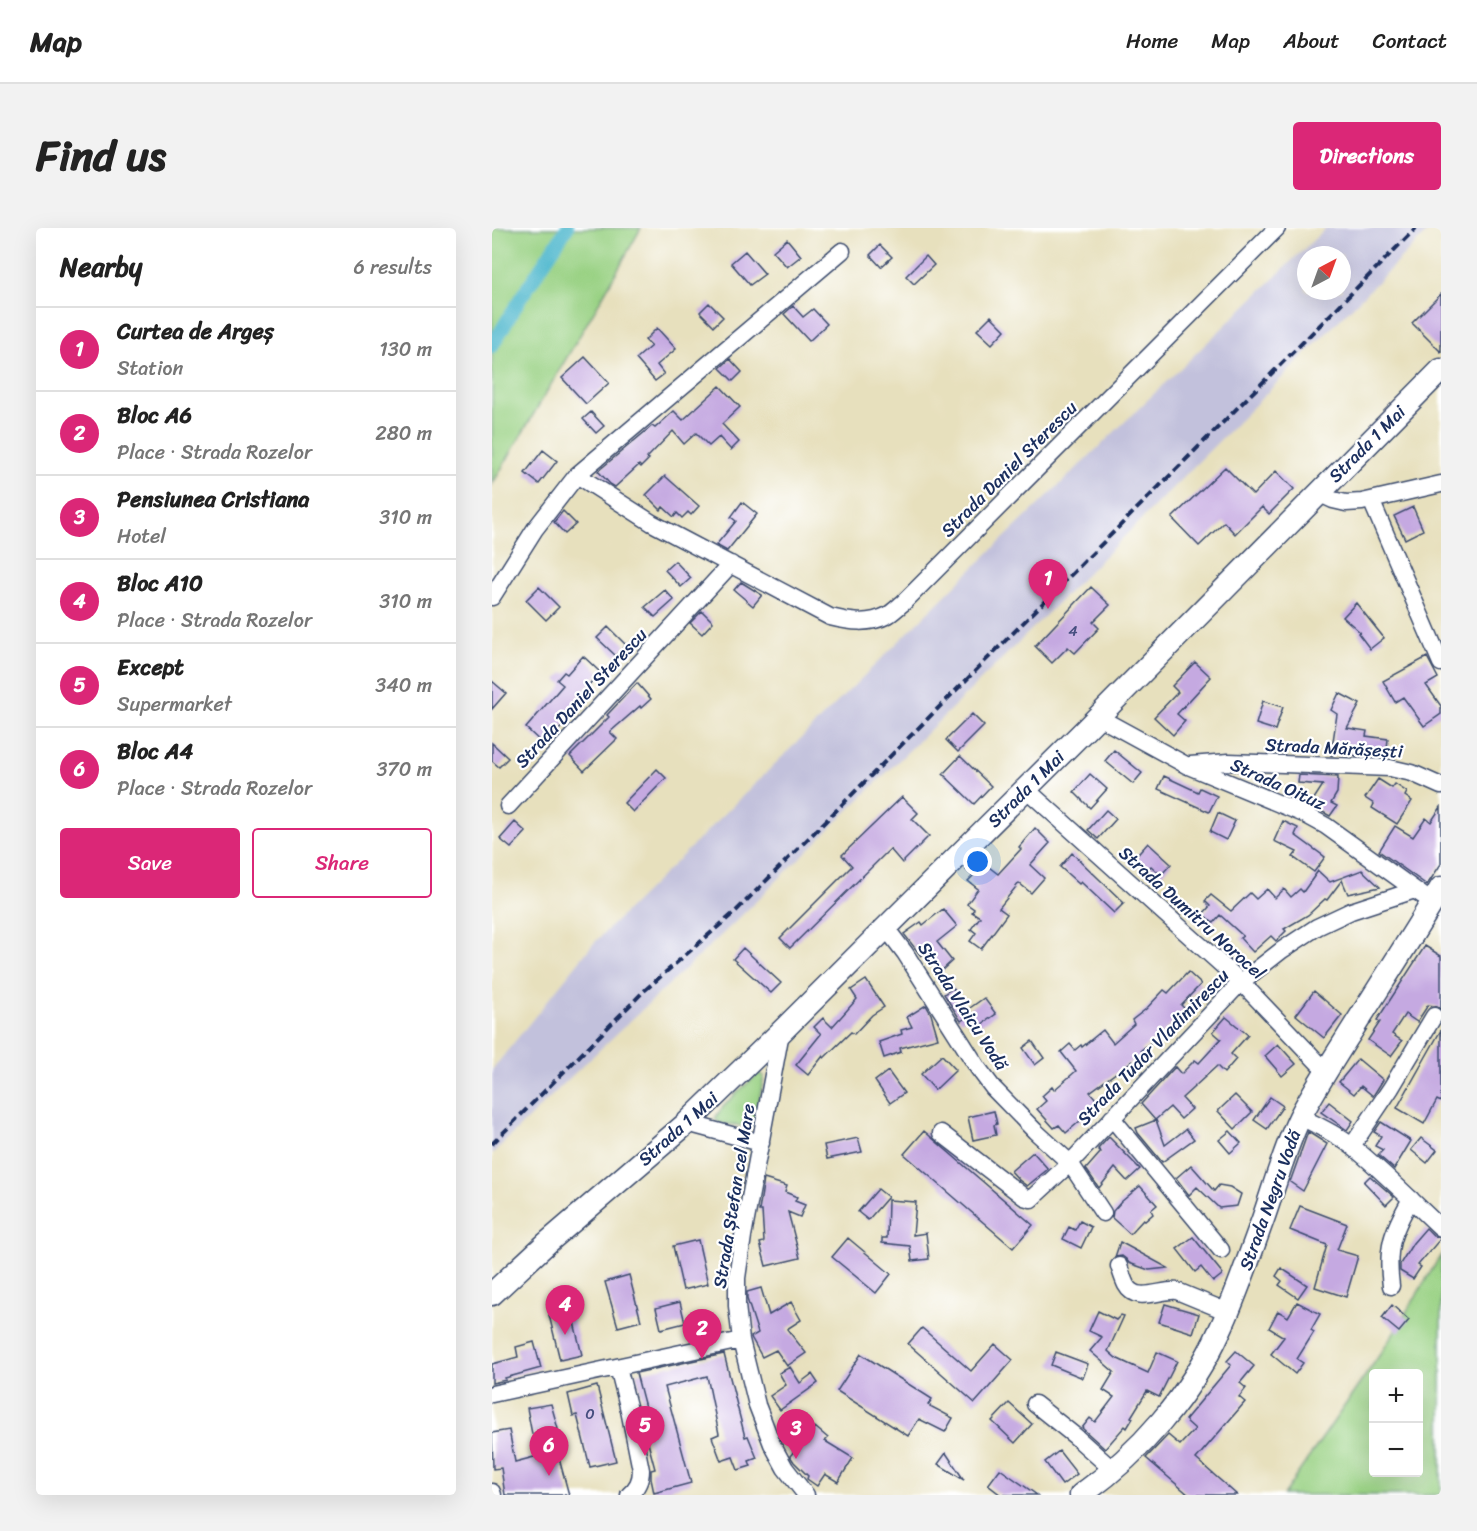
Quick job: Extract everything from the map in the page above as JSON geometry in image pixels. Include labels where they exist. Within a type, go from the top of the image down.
[{"type":"main road","name":"Strada 1 Mai","points":[[492,1294],[547,1243],[687,1123],[781,1032],[1098,717],[1441,370]]},
{"type":"main road","name":"Strada Negru Vodă","points":[[1081,1495],[1134,1452],[1158,1426],[1190,1384],[1207,1356],[1228,1312],[1300,1117],[1432,897]]},
{"type":"street","name":"Strada Daniel Sterescu","points":[[577,475],[652,522],[830,616],[849,621],[868,622],[888,615],[903,603],[1277,228]]},
{"type":"street","points":[[492,597],[535,529],[577,475],[842,251]]},
{"type":"street","points":[[1318,493],[1333,500],[1362,502],[1441,484]]},
{"type":"street","points":[[1371,500],[1441,663]]},
{"type":"street","name":"Strada Daniel Sterescu","points":[[508,806],[732,564]]},
{"type":"street","name":"Strada Oituz","points":[[1098,717],[1186,765],[1304,814],[1326,826],[1432,897]]},
{"type":"street","points":[[1227,782],[1229,762]]},
{"type":"street","name":"Strada Mărășești","points":[[1186,765],[1229,762],[1390,768],[1412,773],[1441,786]]},
{"type":"street","name":"Strada Dumitru Norocel","points":[[1026,789],[1241,982],[1326,1071]]},
{"type":"street","name":"Strada Tudor Vladimirescu","points":[[941,1133],[1028,1199],[1034,1198],[1241,982],[1282,950],[1317,927],[1351,911],[1432,897]]},
{"type":"street","name":"Strada Vlaicu Vodă","points":[[886,928],[905,952],[971,1058],[988,1081],[1035,1131],[1070,1163],[1103,1213]]},
{"type":"street","points":[[1352,1146],[1391,1088],[1434,1016]]},
{"type":"street","name":"Strada Ștefan cel Mare","points":[[781,1032],[743,1236],[736,1306],[741,1340],[757,1405],[772,1444],[785,1468],[806,1495]]},
{"type":"street","points":[[1300,1117],[1352,1146],[1441,1228]]},
{"type":"street","points":[[1112,1118],[1221,1250]]},
{"type":"street","points":[[687,1123],[761,1143]]},
{"type":"street","points":[[1391,1286],[1388,1267],[1392,1237],[1411,1199]]},
{"type":"street","points":[[1119,1266],[1126,1287],[1132,1293],[1139,1295],[1177,1291],[1228,1312]]},
{"type":"street","points":[[492,1394],[741,1340]]},
{"type":"street","points":[[618,1367],[641,1470],[638,1485],[629,1495]]},
{"type":"street","points":[[1035,1404],[1076,1436],[1113,1470]]},
{"type":"shaded area","points":[[1326,228],[1431,228],[1019,642],[733,924],[492,1154],[492,1070],[593,944],[971,570],[1297,256],[1297,300],[1351,300],[1351,246],[1307,246]]},
{"type":"green space","points":[[492,228],[641,228],[492,485]]},
{"type":"green space","points":[[759,1073],[764,1076],[754,1125],[750,1127],[720,1123],[715,1119],[728,1102]]},
{"type":"green space","points":[[1441,1255],[1441,1495],[1283,1495],[1369,1370],[1369,1477],[1423,1477],[1423,1369],[1370,1369]]},
{"type":"building","points":[[787,239],[801,256],[787,267],[773,251]]},
{"type":"building","points":[[880,245],[892,257],[881,267],[870,255]]},
{"type":"building","points":[[745,251],[765,274],[750,285],[731,263]]},
{"type":"building","points":[[926,256],[934,265],[914,284],[906,276]]},
{"type":"building","points":[[1441,294],[1441,352],[1412,323]]},
{"type":"building","points":[[709,303],[723,317],[714,326],[700,312]]},
{"type":"building","points":[[793,306],[803,317],[813,309],[827,324],[809,341],[784,314]]},
{"type":"building","points":[[991,316],[1005,330],[992,344],[977,330]]},
{"type":"building","points":[[657,328],[676,349],[657,365],[664,374],[655,381],[636,359],[651,346],[645,340]]},
{"type":"building","points":[[585,357],[609,383],[586,404],[562,378]]},
{"type":"building","points":[[730,359],[742,372],[733,381],[720,368]]},
{"type":"building","points":[[720,386],[740,407],[722,424],[739,442],[731,450],[719,437],[709,446],[696,433],[684,444],[673,431],[641,467],[639,465],[615,487],[598,471],[652,426],[655,428],[674,411],[683,420]]},
{"type":"building","points":[[591,412],[604,426],[596,433],[583,419]]},
{"type":"building","points":[[543,450],[557,461],[539,484],[525,473]]},
{"type":"building","points":[[1225,467],[1253,495],[1276,471],[1294,489],[1269,514],[1262,507],[1235,534],[1224,522],[1199,546],[1172,518]]},
{"type":"building","points":[[665,476],[699,506],[691,515],[688,512],[682,518],[677,513],[674,517],[663,507],[661,510],[646,495]]},
{"type":"building","points":[[742,502],[757,514],[727,551],[716,545],[736,521],[731,517]]},
{"type":"building","points":[[1413,507],[1423,530],[1405,539],[1394,516]]},
{"type":"building","points":[[563,511],[576,524],[565,534],[554,522]]},
{"type":"building","points":[[675,561],[691,578],[681,587],[665,570]]},
{"type":"building","points":[[741,582],[762,595],[753,606],[734,590]]},
{"type":"building","points":[[539,587],[559,607],[546,620],[526,600]]},
{"type":"building","points":[[1091,587],[1110,605],[1093,622],[1099,628],[1075,653],[1068,647],[1052,663],[1035,646]]},
{"type":"building","points":[[665,590],[674,600],[655,617],[645,607]]},
{"type":"building","points":[[1356,603],[1384,638],[1370,649],[1358,633],[1360,632],[1343,617]]},
{"type":"building","points":[[702,611],[713,622],[702,634],[690,623]]},
{"type":"building","points":[[608,627],[626,645],[616,656],[597,638]]},
{"type":"building","points":[[583,656],[600,672],[574,702],[579,707],[545,746],[526,728],[563,685],[557,680],[564,672],[567,674]]},
{"type":"building","points":[[1427,657],[1438,678],[1426,685],[1441,706],[1441,714],[1424,726],[1403,697],[1395,702],[1383,681]]},
{"type":"building","points":[[1195,662],[1211,677],[1177,714],[1185,721],[1173,735],[1154,717],[1178,692],[1172,686]]},
{"type":"building","points":[[492,681],[506,693],[492,709]]},
{"type":"building","points":[[637,683],[651,699],[610,732],[617,739],[584,771],[570,756],[609,717],[607,715]]},
{"type":"building","points":[[1339,693],[1360,704],[1347,728],[1367,731],[1366,736],[1388,739],[1386,757],[1350,755],[1352,745],[1339,744],[1331,755],[1337,714],[1331,710]]},
{"type":"building","points":[[1263,701],[1283,707],[1275,730],[1256,724]]},
{"type":"building","points":[[972,714],[984,726],[958,752],[946,740]]},
{"type":"building","points":[[492,743],[508,758],[499,767],[492,761]]},
{"type":"building","points":[[1114,750],[1142,773],[1133,784],[1105,761]]},
{"type":"building","points":[[960,756],[991,786],[974,804],[943,774]]},
{"type":"building","points":[[657,769],[666,778],[633,812],[624,803]]},
{"type":"building","points":[[1090,774],[1107,789],[1090,808],[1074,792]]},
{"type":"building","points":[[1299,775],[1338,777],[1337,793],[1331,803],[1337,806],[1330,816],[1310,805],[1323,785],[1298,783]]},
{"type":"building","points":[[1164,776],[1198,792],[1200,788],[1217,796],[1209,812],[1158,789]]},
{"type":"building","points":[[1378,779],[1392,788],[1395,784],[1407,792],[1405,796],[1412,801],[1397,824],[1372,808],[1374,804],[1365,798]]},
{"type":"building","points":[[902,797],[918,813],[912,819],[929,836],[902,863],[890,849],[790,948],[780,938],[852,866],[842,855]]},
{"type":"building","points":[[1441,807],[1441,864],[1427,885],[1379,851],[1395,826],[1413,837],[1426,818],[1431,822]]},
{"type":"building","points":[[1106,810],[1116,819],[1098,839],[1088,830]]},
{"type":"building","points":[[1218,813],[1235,821],[1226,840],[1210,832]]},
{"type":"building","points":[[1283,821],[1298,828],[1295,835],[1325,857],[1314,872],[1293,857],[1297,852],[1274,841]]},
{"type":"building","points":[[515,822],[526,832],[511,848],[500,839]]},
{"type":"building","points":[[1035,828],[1050,843],[1030,865],[1044,878],[1031,893],[1019,883],[999,908],[1007,914],[981,949],[970,941],[976,933],[971,929],[980,917],[972,912],[974,909],[967,904],[978,889],[968,881],[973,876],[966,870],[976,857],[998,874],[1021,849],[1019,847]]},
{"type":"building","points":[[1148,843],[1171,864],[1161,875],[1151,866],[1145,872],[1132,861]]},
{"type":"building","points":[[1072,853],[1124,903],[1114,913],[1081,882],[1079,884],[1060,867]]},
{"type":"building","points":[[1362,870],[1380,887],[1348,894],[1342,880],[1327,900],[1325,899],[1308,915],[1284,929],[1286,931],[1276,941],[1271,936],[1253,952],[1240,938],[1243,936],[1220,915],[1213,923],[1203,914],[1210,906],[1205,901],[1211,895],[1231,911],[1250,893],[1256,899],[1267,889],[1275,898],[1284,889],[1291,897],[1300,889],[1303,892],[1318,871],[1330,882]]},
{"type":"building","points":[[943,909],[957,926],[937,942],[952,961],[940,972],[925,953],[921,956],[904,934],[921,922],[923,925]]},
{"type":"building","points":[[1425,946],[1441,956],[1441,1009],[1428,1005],[1417,1022],[1405,1014],[1392,1034],[1402,1041],[1391,1056],[1368,1040],[1380,1022],[1377,1020]]},
{"type":"building","points":[[743,948],[781,983],[771,993],[733,959]]},
{"type":"building","points":[[1188,972],[1201,984],[1181,1005],[1185,1009],[1162,1034],[1141,1050],[1148,1058],[1137,1067],[1132,1061],[1090,1092],[1100,1104],[1066,1133],[1059,1125],[1054,1128],[1037,1109],[1046,1101],[1042,1096],[1052,1087],[1054,1090],[1076,1071],[1061,1052],[1070,1044],[1075,1050],[1081,1045],[1082,1047],[1103,1030],[1113,1043],[1134,1024],[1132,1020],[1164,990],[1168,993]]},
{"type":"building","points":[[866,980],[884,1007],[872,1015],[854,1034],[851,1032],[824,1058],[823,1056],[808,1075],[796,1065],[821,1034],[814,1027],[823,1018],[832,1027],[857,999],[851,990]]},
{"type":"building","points":[[953,988],[967,1010],[984,998],[996,1014],[975,1029],[967,1017],[961,1021],[944,994]]},
{"type":"building","points":[[1314,991],[1342,1015],[1324,1038],[1296,1015]]},
{"type":"building","points":[[926,1005],[938,1038],[900,1048],[901,1052],[884,1058],[879,1042],[902,1034],[901,1030],[912,1027],[907,1017]]},
{"type":"building","points":[[1226,1017],[1248,1035],[1231,1054],[1236,1059],[1224,1073],[1217,1066],[1182,1098],[1192,1109],[1181,1119],[1170,1107],[1155,1120],[1141,1104],[1175,1067],[1181,1074],[1195,1060],[1199,1063],[1221,1039],[1213,1032]]},
{"type":"building","points":[[1441,1030],[1441,1102],[1437,1100],[1424,1124],[1397,1108]]},
{"type":"building","points":[[1032,1041],[1044,1058],[1035,1065],[1023,1048]]},
{"type":"building","points":[[1278,1044],[1296,1064],[1282,1076],[1265,1056]]},
{"type":"building","points":[[942,1055],[956,1070],[935,1090],[921,1074]]},
{"type":"building","points":[[1358,1059],[1383,1080],[1373,1096],[1361,1086],[1354,1094],[1339,1082]]},
{"type":"building","points":[[888,1071],[904,1093],[890,1103],[875,1081]]},
{"type":"building","points":[[1235,1095],[1252,1112],[1235,1129],[1218,1111]]},
{"type":"building","points":[[1270,1097],[1283,1106],[1267,1129],[1254,1120]]},
{"type":"building","points":[[1329,1102],[1353,1121],[1347,1130],[1321,1112]]},
{"type":"building","points":[[994,1111],[997,1124],[994,1125],[996,1135],[973,1140],[968,1117]]},
{"type":"building","points":[[1156,1120],[1165,1145],[1186,1129],[1194,1139],[1162,1162],[1136,1128]]},
{"type":"building","points":[[1381,1122],[1411,1141],[1394,1169],[1378,1155],[1383,1150],[1375,1146],[1381,1136],[1374,1132]]},
{"type":"building","points":[[924,1131],[1033,1225],[1013,1248],[904,1154]]},
{"type":"building","points":[[1230,1131],[1241,1143],[1230,1153],[1219,1140]]},
{"type":"building","points":[[1308,1132],[1327,1144],[1303,1191],[1290,1182]]},
{"type":"building","points":[[1109,1137],[1140,1169],[1127,1181],[1115,1168],[1099,1188],[1086,1169],[1101,1152],[1098,1149]]},
{"type":"building","points":[[858,1138],[862,1152],[827,1159],[824,1145]]},
{"type":"building","points":[[1421,1138],[1437,1150],[1427,1163],[1411,1150]]},
{"type":"building","points":[[1033,1152],[1048,1169],[1027,1186],[1011,1171]]},
{"type":"building","points":[[1191,1165],[1214,1191],[1219,1185],[1230,1187],[1241,1194],[1237,1206],[1219,1208],[1197,1187],[1189,1195],[1176,1178]]},
{"type":"building","points":[[1370,1176],[1394,1197],[1386,1205],[1364,1182]]},
{"type":"building","points":[[764,1179],[787,1186],[785,1192],[797,1197],[795,1201],[805,1205],[800,1217],[788,1212],[800,1258],[766,1266],[760,1243],[764,1242],[762,1211],[759,1211]]},
{"type":"building","points":[[1140,1186],[1157,1205],[1151,1210],[1153,1214],[1145,1221],[1143,1220],[1130,1234],[1112,1218],[1113,1211]]},
{"type":"building","points":[[878,1189],[888,1197],[868,1220],[858,1212]]},
{"type":"building","points":[[888,1200],[916,1202],[913,1235],[926,1233],[929,1259],[912,1261],[910,1246],[882,1243],[882,1238],[887,1238]]},
{"type":"building","points":[[1300,1206],[1347,1224],[1337,1250],[1358,1256],[1346,1297],[1315,1287],[1327,1245],[1290,1230]]},
{"type":"building","points":[[1080,1221],[1091,1227],[1081,1248],[1063,1239],[1069,1227],[1075,1230]]},
{"type":"building","points":[[1426,1228],[1434,1236],[1441,1238],[1418,1265],[1421,1267],[1413,1279],[1400,1271],[1400,1264]]},
{"type":"building","points":[[1193,1237],[1223,1274],[1213,1282],[1201,1267],[1195,1272],[1177,1249]]},
{"type":"building","points":[[848,1238],[891,1274],[876,1293],[832,1257]]},
{"type":"building","points":[[698,1240],[708,1284],[683,1290],[673,1246]]},
{"type":"building","points":[[1120,1242],[1168,1268],[1149,1270],[1129,1263],[1122,1256],[1115,1257]]},
{"type":"building","points":[[1281,1268],[1307,1285],[1298,1298],[1279,1285],[1282,1281],[1276,1276]]},
{"type":"building","points":[[629,1275],[641,1321],[618,1327],[605,1282]]},
{"type":"building","points":[[761,1288],[769,1315],[791,1302],[801,1320],[787,1329],[806,1353],[787,1366],[776,1350],[762,1357],[751,1337],[758,1333],[747,1299],[747,1292]]},
{"type":"building","points":[[680,1302],[685,1323],[661,1329],[656,1308]]},
{"type":"building","points":[[1297,1302],[1320,1314],[1311,1330],[1314,1332],[1297,1359],[1303,1363],[1295,1374],[1271,1354],[1284,1337],[1269,1328],[1278,1311],[1288,1317]]},
{"type":"building","points":[[1165,1304],[1199,1314],[1193,1333],[1159,1322]]},
{"type":"building","points":[[1392,1305],[1409,1320],[1399,1332],[1382,1318]]},
{"type":"building","points":[[571,1310],[582,1355],[560,1360],[549,1315]]},
{"type":"building","points":[[1098,1311],[1116,1320],[1121,1315],[1124,1316],[1108,1351],[1116,1358],[1148,1373],[1157,1352],[1177,1361],[1159,1397],[1147,1391],[1127,1428],[1125,1426],[1105,1449],[1082,1428],[1090,1418],[1095,1422],[1114,1397],[1103,1390],[1114,1372],[1090,1351],[1102,1337],[1089,1331]]},
{"type":"building","points":[[922,1328],[971,1371],[995,1344],[1013,1360],[975,1403],[908,1344]]},
{"type":"building","points":[[534,1342],[541,1368],[492,1383],[492,1364],[518,1357],[516,1347]]},
{"type":"building","points":[[1236,1351],[1254,1366],[1240,1383],[1246,1388],[1239,1397],[1245,1402],[1196,1459],[1237,1495],[1189,1495],[1146,1458],[1168,1435],[1180,1445],[1195,1429],[1185,1420],[1231,1365],[1227,1361]]},
{"type":"building","points":[[1056,1352],[1088,1364],[1083,1378],[1051,1365]]},
{"type":"building","points":[[724,1354],[745,1437],[748,1436],[757,1458],[749,1461],[751,1466],[738,1470],[733,1457],[721,1461],[712,1437],[719,1434],[707,1376],[665,1387],[691,1483],[654,1493],[651,1470],[655,1469],[640,1413],[646,1411],[636,1373]]},
{"type":"building","points":[[861,1354],[932,1399],[928,1405],[953,1418],[945,1432],[919,1419],[908,1436],[837,1391]]},
{"type":"building","points":[[790,1367],[800,1383],[812,1374],[818,1383],[780,1410],[770,1396],[786,1385],[779,1373]]},
{"type":"building","points":[[597,1386],[616,1461],[590,1467],[577,1415],[573,1416],[568,1394]]},
{"type":"building","points":[[1009,1403],[1032,1424],[1015,1443],[992,1421]]},
{"type":"building","points":[[551,1404],[558,1429],[532,1434],[527,1408]]},
{"type":"building","points":[[790,1416],[807,1436],[815,1427],[828,1438],[825,1441],[853,1458],[838,1482],[825,1474],[817,1486],[807,1479],[808,1476],[794,1462],[790,1456],[797,1448],[779,1425]]},
{"type":"building","points":[[509,1430],[515,1462],[557,1451],[569,1495],[505,1495],[501,1468],[493,1469],[492,1433]]},
{"type":"building","points":[[1059,1451],[1077,1474],[1062,1485],[1045,1462]]},
{"type":"building","points":[[946,1453],[964,1480],[938,1464]]},
{"type":"building","points":[[1000,1469],[1037,1495],[1001,1495],[988,1485]]},
{"type":"waterway","points":[[492,346],[567,228]]},
{"type":"railway","points":[[492,1144],[644,991],[736,911],[1416,228]]},
{"type":"place","name":"Curtea de Argeș","points":[[1048,609]]},
{"type":"place","name":"Bloc A10","points":[[565,1335]]},
{"type":"place","name":"Bloc A6","points":[[702,1359]]},
{"type":"place","name":"Except","points":[[645,1456]]},
{"type":"place","name":"Pensiunea Cristiana","points":[[796,1459]]},
{"type":"place","name":"Bloc A4","points":[[549,1476]]}]
